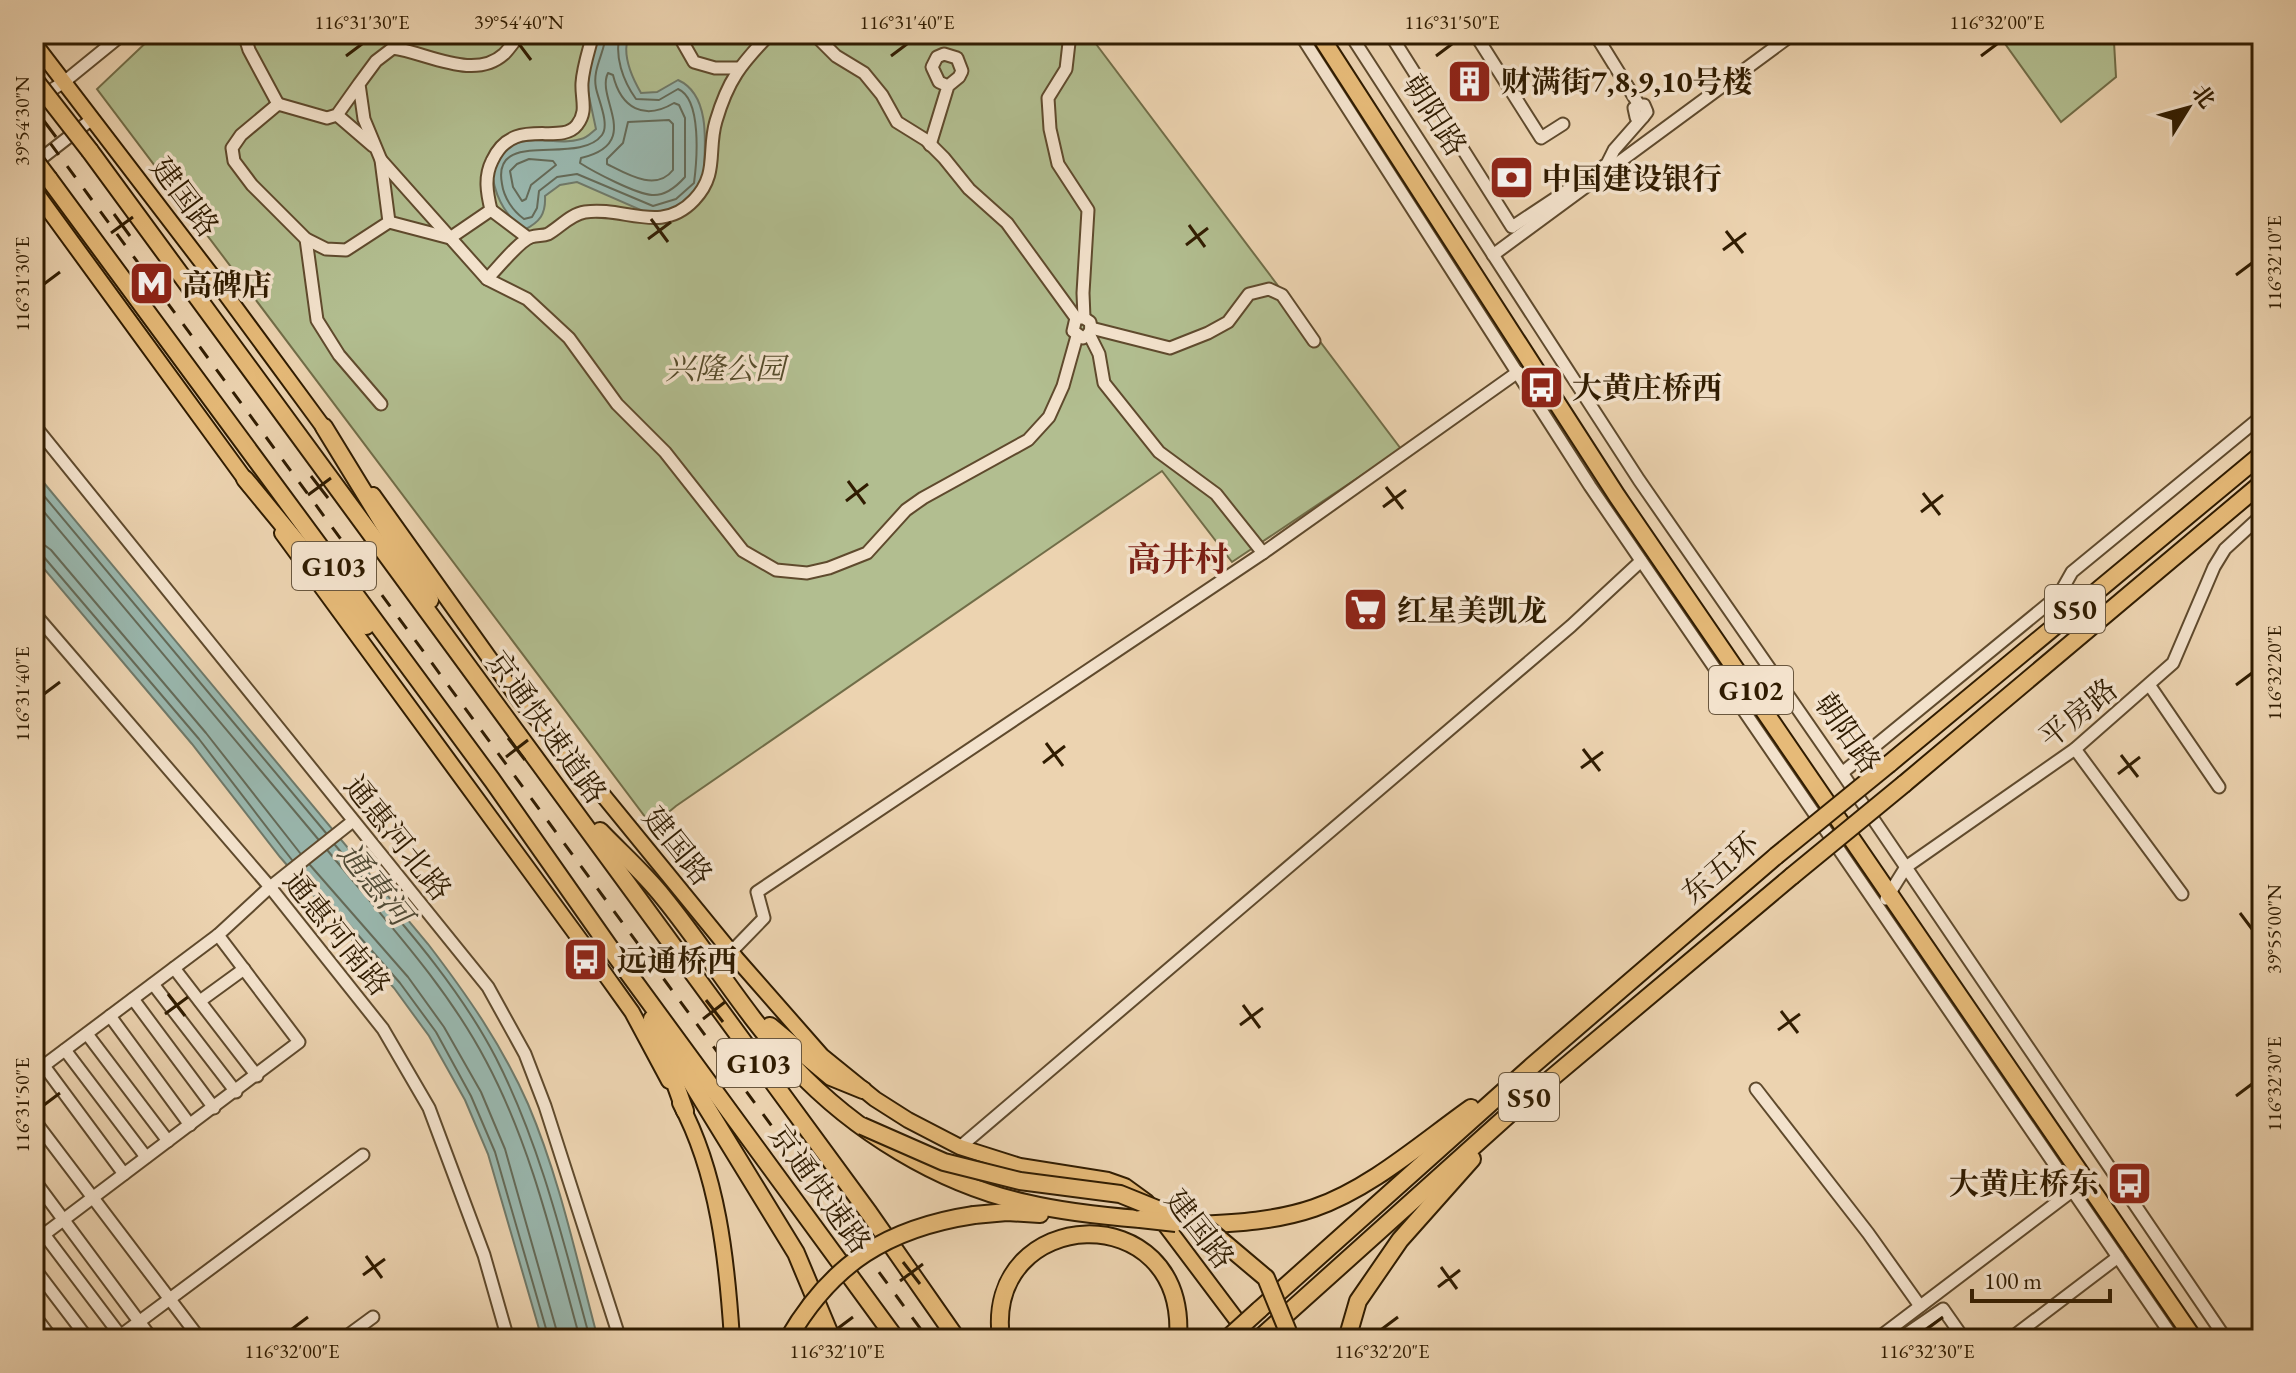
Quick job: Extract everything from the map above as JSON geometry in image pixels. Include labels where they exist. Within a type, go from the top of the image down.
[{"type":"highway","name":"朝阳路","points":[[1319,34],[1617,496],[2206,1339]]},
{"type":"highway","name":"朝阳路","points":[[1332,34],[1617,479],[2194,1339]]},
{"type":"highway","name":"京通快速道路","points":[[34,79],[559,789],[957,1339]]},
{"type":"highway","name":"G103","points":[[34,161],[492,780],[615,955]]},
{"type":"highway","points":[[324,427],[492,700]]},
{"type":"highway","name":"东五环","points":[[1227,1339],[1532,1066],[1776,856],[2262,454]]},
{"type":"highway","points":[[245,479],[492,780]]},
{"type":"highway","name":"东五环","points":[[1259,1339],[1516,1108],[2262,483]]},
{"type":"highway","points":[[559,789],[662,895],[793,1066],[824,1096],[889,1145],[957,1180],[1024,1203],[1089,1215]]},
{"type":"highway","points":[[615,955],[780,1224],[809,1281],[832,1339]]},
{"type":"highway","name":"京通快速路","points":[[615,955],[896,1339]]},
{"type":"highway","points":[[738,997],[831,1077],[863,1090]]},
{"type":"highway","points":[[652,1019],[685,1111]]},
{"type":"highway","points":[[788,1339],[818,1294],[840,1273],[870,1250],[924,1224],[1007,1212],[1089,1215],[1198,1225],[1253,1223],[1313,1208],[1348,1194],[1532,1066]]},
{"type":"highway","points":[[1340,1339],[1358,1301],[1400,1240],[1516,1108]]},
{"type":"highway","points":[[862,1126],[944,1162],[1020,1181],[1120,1194],[1209,1230],[1266,1278],[1291,1339]]},
{"type":"highway","points":[[1001,1339],[999,1318],[1003,1293],[1014,1272],[1045,1245],[1081,1233],[1101,1233],[1122,1238],[1142,1248],[1157,1263],[1177,1303],[1180,1322],[1178,1339]]},
{"type":"highway","points":[[809,1281],[816,1339]]},
{"type":"highway","points":[[1347,1339],[1358,1301]]},
{"type":"main road","name":"建国路","points":[[34,43],[324,427],[520,701],[576,762],[797,1030],[863,1090],[908,1120],[960,1147],[1020,1166],[1108,1180],[1141,1195],[1251,1339]]},
{"type":"main road","points":[[34,190],[245,479],[307,570],[632,1012],[685,1111],[705,1167],[720,1224],[732,1339]]},
{"type":"street","points":[[34,101],[64,82],[123,34]]},
{"type":"street","points":[[244,34],[249,50],[278,104],[327,118],[337,115],[376,61],[393,48],[467,67],[484,66],[503,54],[520,34]]},
{"type":"street","points":[[528,238],[491,210],[486,173],[498,148],[515,136],[564,133],[575,129],[585,113],[582,84],[593,34]]},
{"type":"street","points":[[678,34],[694,62],[715,68],[738,68]]},
{"type":"street","points":[[487,279],[528,238],[546,235],[580,212],[604,210],[643,219],[667,218],[693,202],[710,178],[715,124],[726,90],[738,68],[770,34]]},
{"type":"street","points":[[814,34],[836,56],[864,73],[882,95],[897,122],[930,145],[969,189],[1007,223],[1083,327],[1099,354],[1104,383],[1159,452],[1216,494],[1263,553]]},
{"type":"street","points":[[337,115],[379,155],[487,279],[527,299],[569,338],[617,404],[665,452],[743,551],[776,570],[807,573],[867,553],[914,504],[1028,440],[1049,417],[1083,327],[1088,210],[1058,164],[1050,129],[1048,98],[1066,69],[1070,34]]},
{"type":"street","points":[[1300,34],[1641,561],[2174,1339]]},
{"type":"street","name":"朝阳路","points":[[1350,34],[1639,480],[2226,1339]]},
{"type":"street","points":[[1390,34],[1512,227],[1607,164],[1641,111],[1595,34]]},
{"type":"street","points":[[1475,34],[1541,138],[1563,124]]},
{"type":"street","points":[[1493,255],[1793,34]]},
{"type":"street","points":[[359,84],[364,119],[379,155],[389,222]]},
{"type":"street","points":[[930,145],[948,86]]},
{"type":"street","points":[[278,104],[241,135],[232,148],[234,161],[252,185],[306,239],[326,249],[346,250],[389,222],[450,238],[491,210]]},
{"type":"street","points":[[34,161],[92,119]]},
{"type":"street","points":[[306,239],[317,320],[339,355],[381,404]]},
{"type":"street","points":[[1083,327],[1170,348],[1228,322],[1249,294],[1269,289],[1282,295],[1314,341]]},
{"type":"street","points":[[731,952],[764,918],[757,892],[1263,553],[1518,372]]},
{"type":"street","points":[[1842,773],[2059,595],[2072,572],[2262,416]]},
{"type":"street","name":"通惠河北路","points":[[34,425],[350,824],[488,987],[525,1054],[550,1120],[620,1339]]},
{"type":"street","name":"平房路","points":[[1878,909],[1906,867],[2075,749],[2173,663],[2214,567],[2225,549],[2262,515]]},
{"type":"street","points":[[960,1147],[1571,626],[1641,561]]},
{"type":"street","name":"通惠河南路","points":[[34,613],[270,887],[383,1029],[429,1108],[484,1255],[508,1339]]},
{"type":"street","points":[[2150,686],[2219,787]]},
{"type":"street","points":[[2075,749],[2182,894]]},
{"type":"street","points":[[124,1174],[39,1070],[218,935],[270,887],[350,824]]},
{"type":"street","points":[[39,1238],[299,1042],[218,935]]},
{"type":"street","points":[[174,968],[257,1076]]},
{"type":"street","points":[[200,1001],[244,969]]},
{"type":"street","points":[[153,984],[236,1092]]},
{"type":"street","points":[[133,999],[214,1108]]},
{"type":"street","points":[[110,1016],[190,1125]]},
{"type":"street","points":[[87,1034],[168,1141]]},
{"type":"street","points":[[65,1050],[146,1157]]},
{"type":"street","points":[[1756,1089],[1868,1233],[1920,1306]]},
{"type":"street","points":[[34,1120],[200,1339]]},
{"type":"street","points":[[34,1221],[39,1238],[120,1338],[363,1155]]},
{"type":"street","points":[[34,1180],[152,1339]]},
{"type":"street","points":[[1877,1339],[2072,1191]]},
{"type":"street","points":[[2010,1339],[2118,1257]]},
{"type":"street","points":[[34,1268],[88,1339]]},
{"type":"street","points":[[1908,1339],[1905,1335],[1943,1309],[1964,1339]]},
{"type":"street","points":[[34,1315],[52,1339]]},
{"type":"street","points":[[343,1339],[373,1317]]},
{"type":"green space","name":"兴隆公园","points":[[155,34],[1108,34],[1096,44],[1401,449],[1232,562],[1162,471],[676,806],[652,826],[97,89]]},
{"type":"green space","points":[[1998,34],[2126,34],[2114,42],[2116,77],[2061,122]]},
{"type":"water","points":[[599,34],[629,34],[627,57],[641,93],[657,92],[678,80],[697,99],[704,127],[703,186],[680,206],[652,215],[577,182],[560,185],[545,196],[543,213],[524,230],[500,201],[493,179],[494,165],[506,149],[518,143],[532,140],[574,141],[585,138],[596,129],[587,72]]},
{"type":"water","name":"通惠河","points":[[34,471],[428,944],[483,1021],[518,1082],[539,1132],[567,1220],[598,1339],[542,1339],[488,1154],[465,1100],[429,1036],[394,988],[280,857],[192,744],[34,557]]},
{"type":"railway","points":[[34,121],[928,1339]]},
{"type":"place","name":"财满街7,8,9,10号楼","points":[[1470,81]]},
{"type":"place","name":"中国建设银行","points":[[1511,178]]},
{"type":"place","name":"高碑店","points":[[151,284]]},
{"type":"place","name":"大黄庄桥西","points":[[1541,387]]},
{"type":"place","name":"红星美凯龙","points":[[1366,610]]},
{"type":"place","name":"远通桥西","points":[[586,960]]},
{"type":"place","name":"大黄庄桥东","points":[[2130,1183]]},
{"type":"district","name":"高井村","points":[[1178,559]]}]
